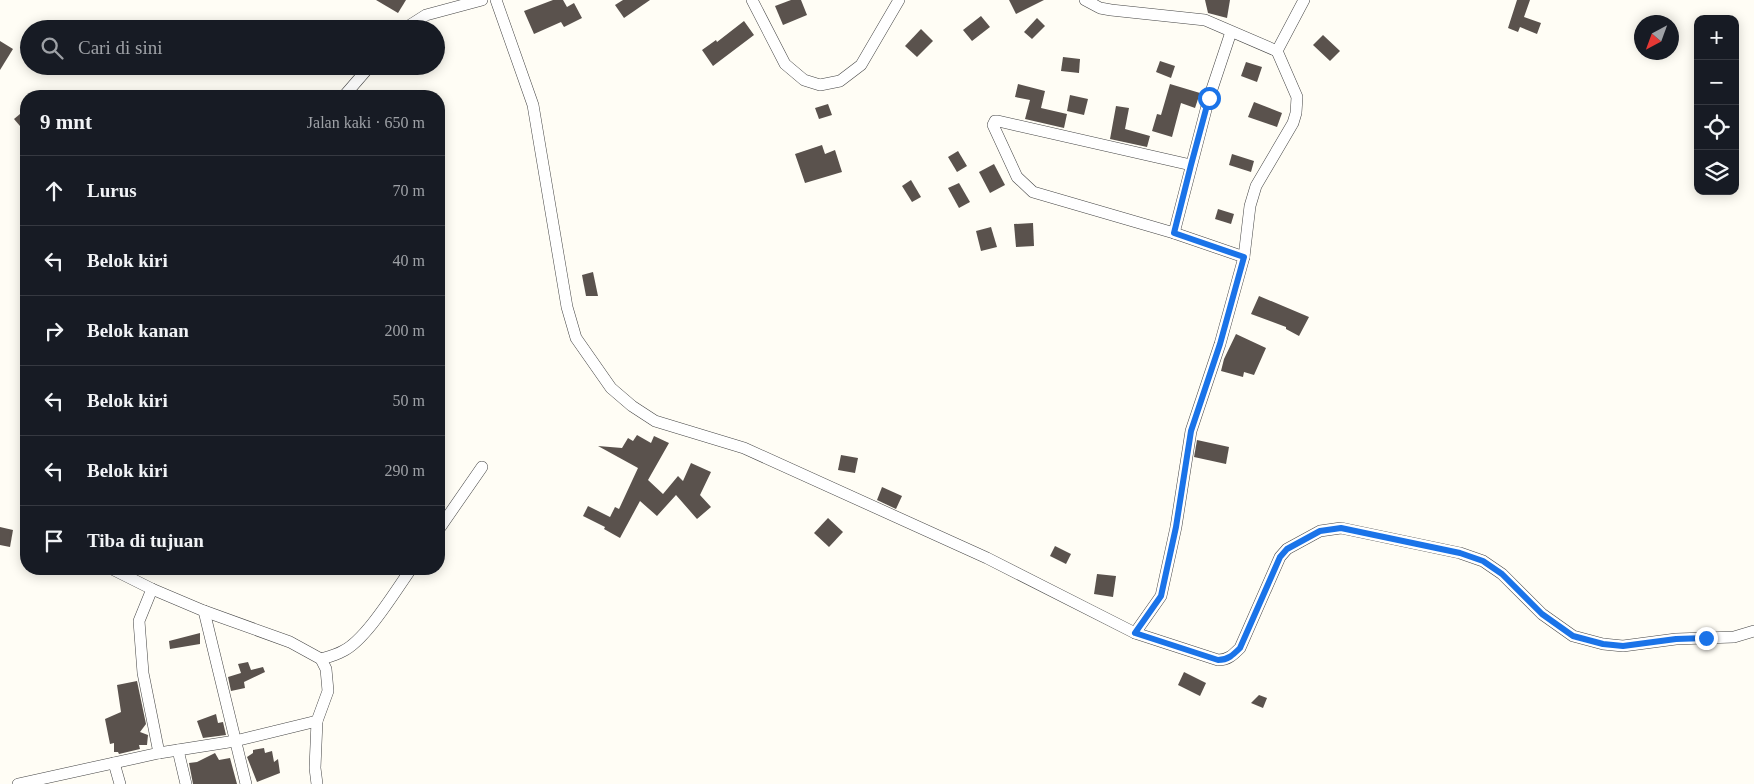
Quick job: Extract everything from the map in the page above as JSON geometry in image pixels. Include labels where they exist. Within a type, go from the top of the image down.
[{"type":"street","points":[[417,20],[426,14],[482,0]]},
{"type":"street","points":[[496,0],[532,105],[567,307],[576,338],[611,388],[632,406],[655,421],[744,448],[988,558],[1135,633],[1218,660],[1225,660],[1240,648],[1280,557],[1287,549],[1320,531],[1341,528],[1460,553],[1483,561],[1502,574],[1542,614],[1573,636],[1603,644],[1623,646],[1676,639],[1734,637],[1754,631]]},
{"type":"street","points":[[752,0],[785,64],[804,80],[820,85],[840,81],[861,65],[899,0]]},
{"type":"street","points":[[1085,0],[1124,12],[1205,20],[1277,51],[1297,97],[1296,113],[1292,123],[1256,186],[1250,206],[1244,257],[1220,344],[1191,431],[1173,544],[1161,596],[1135,633]]},
{"type":"street","points":[[1277,51],[1304,0]]},
{"type":"street","points":[[1174,233],[1209,98],[1230,32]]},
{"type":"street","points":[[349,90],[362,75]]},
{"type":"street","points":[[1191,165],[998,121],[995,121],[992,125],[1017,177],[1033,192],[1174,233],[1244,257]]},
{"type":"street","points":[[445,519],[482,467]]},
{"type":"street","points":[[124,575],[204,611],[290,642],[321,660],[326,669],[328,691],[317,721],[317,784]]},
{"type":"street","points":[[321,660],[345,651],[354,643],[372,624],[407,575]]},
{"type":"street","points":[[152,589],[139,621],[144,673],[159,753]]},
{"type":"street","points":[[204,611],[246,784]]},
{"type":"street","points":[[18,784],[58,779],[114,762],[235,741],[317,721]]},
{"type":"street","points":[[178,750],[186,784]]},
{"type":"street","points":[[114,762],[120,784]]},
{"type":"building","points":[[376,0],[406,0],[398,13]]},
{"type":"building","points":[[553,0],[563,0],[567,7],[574,3],[582,18],[564,27],[561,22],[534,34],[524,11]]},
{"type":"building","points":[[623,0],[650,0],[624,18],[615,5]]},
{"type":"building","points":[[791,0],[801,0],[807,15],[783,25],[775,6]]},
{"type":"building","points":[[1009,0],[1044,0],[1016,14]]},
{"type":"building","points":[[1205,0],[1230,0],[1227,18],[1208,13]]},
{"type":"building","points":[[1517,0],[1530,0],[1524,17],[1541,23],[1537,34],[1520,27],[1518,32],[1508,28]]},
{"type":"building","points":[[981,16],[990,27],[972,41],[963,30]]},
{"type":"building","points":[[1037,18],[1045,26],[1032,39],[1024,32]]},
{"type":"building","points":[[744,21],[754,35],[713,66],[702,50],[716,40],[717,42]]},
{"type":"building","points":[[921,29],[933,41],[917,57],[905,46]]},
{"type":"building","points":[[1323,35],[1340,51],[1330,61],[1313,45]]},
{"type":"building","points":[[0,41],[13,49],[0,70]]},
{"type":"building","points":[[1063,57],[1080,59],[1079,73],[1061,71]]},
{"type":"building","points":[[1160,61],[1175,66],[1171,78],[1156,72]]},
{"type":"building","points":[[1246,62],[1262,67],[1257,82],[1241,76]]},
{"type":"building","points":[[1018,84],[1045,91],[1041,108],[1067,114],[1064,128],[1025,119],[1030,100],[1015,97]]},
{"type":"building","points":[[1170,84],[1200,93],[1195,108],[1181,103],[1172,137],[1152,131],[1157,114],[1161,115]]},
{"type":"building","points":[[1070,95],[1088,99],[1084,115],[1067,111]]},
{"type":"building","points":[[1254,102],[1282,113],[1277,127],[1248,117]]},
{"type":"building","points":[[828,104],[832,115],[819,119],[815,108]]},
{"type":"building","points":[[1116,106],[1129,108],[1125,129],[1150,136],[1147,147],[1110,139]]},
{"type":"building","points":[[20,114],[20,126],[14,119]]},
{"type":"building","points":[[822,145],[825,154],[835,150],[842,172],[805,183],[795,154]]},
{"type":"building","points":[[958,151],[967,166],[957,172],[948,157]]},
{"type":"building","points":[[1232,154],[1254,161],[1251,172],[1229,165]]},
{"type":"building","points":[[994,164],[1005,185],[990,193],[979,172]]},
{"type":"building","points":[[911,180],[921,197],[912,202],[902,186]]},
{"type":"building","points":[[959,183],[970,202],[959,208],[948,188]]},
{"type":"building","points":[[1218,209],[1234,214],[1231,224],[1215,219]]},
{"type":"building","points":[[1033,223],[1034,246],[1016,247],[1014,224]]},
{"type":"building","points":[[991,227],[997,247],[981,251],[976,231]]},
{"type":"building","points":[[593,272],[598,296],[586,296],[582,275]]},
{"type":"building","points":[[1259,296],[1309,317],[1299,336],[1286,329],[1286,327],[1251,314]]},
{"type":"building","points":[[1236,334],[1266,348],[1254,375],[1244,372],[1243,377],[1221,371],[1224,359]]},
{"type":"building","points":[[637,435],[651,443],[654,436],[669,443],[648,480],[663,494],[678,476],[683,481],[691,463],[711,472],[700,495],[711,507],[697,519],[676,495],[657,516],[640,501],[620,538],[604,529],[605,527],[583,516],[588,506],[610,517],[615,507],[619,509],[638,468],[598,446],[622,448],[628,438],[633,441]]},
{"type":"building","points":[[1197,440],[1229,447],[1226,464],[1194,457]]},
{"type":"building","points":[[841,455],[858,458],[855,473],[838,470]]},
{"type":"building","points":[[882,487],[902,496],[896,509],[877,500]]},
{"type":"building","points":[[828,518],[843,532],[829,547],[814,533]]},
{"type":"building","points":[[0,527],[13,530],[10,547],[0,545]]},
{"type":"building","points":[[1055,546],[1071,554],[1066,564],[1050,556]]},
{"type":"building","points":[[1097,574],[1116,576],[1113,597],[1094,594]]},
{"type":"building","points":[[200,633],[200,644],[170,649],[169,641]]},
{"type":"building","points":[[248,662],[251,670],[263,667],[265,672],[244,682],[245,688],[231,691],[228,677],[241,673],[238,664]]},
{"type":"building","points":[[1184,672],[1206,683],[1200,696],[1178,685]]},
{"type":"building","points":[[137,681],[146,724],[140,732],[148,735],[147,745],[139,745],[140,749],[119,754],[114,752],[114,743],[110,744],[105,719],[121,712],[117,685]]},
{"type":"building","points":[[1259,695],[1267,698],[1263,708],[1251,703]]},
{"type":"building","points":[[216,714],[218,723],[223,722],[226,735],[203,738],[197,721]]},
{"type":"building","points":[[264,748],[265,753],[272,751],[274,762],[278,759],[280,773],[257,782],[247,757],[253,753],[253,750]]},
{"type":"building","points":[[215,753],[219,760],[230,758],[237,784],[193,784],[189,763],[197,762]]},
{"type":"route","points":[[1209,98],[1174,233],[1244,257],[1220,344],[1191,431],[1176,527],[1161,596],[1135,633],[1218,660],[1225,660],[1240,648],[1280,557],[1287,549],[1320,531],[1341,528],[1460,553],[1483,561],[1502,574],[1542,614],[1573,636],[1603,644],[1623,646],[1676,639],[1706,638]]}]
